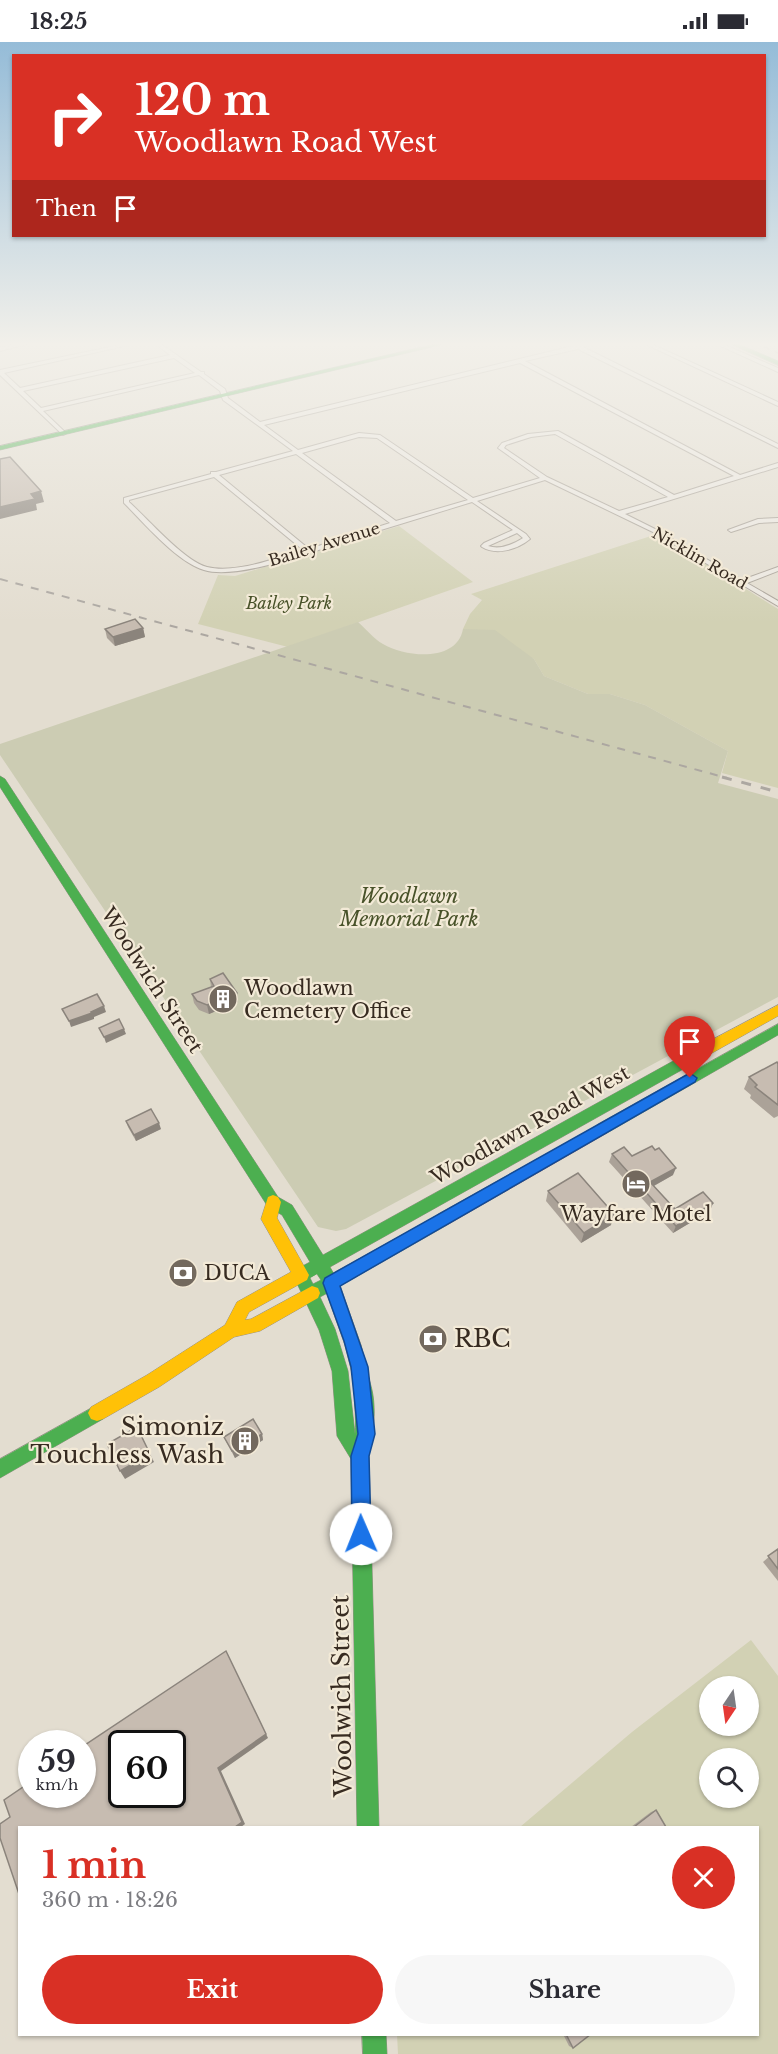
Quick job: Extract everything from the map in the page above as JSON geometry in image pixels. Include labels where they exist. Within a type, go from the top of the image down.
[{"type":"main road","points":[[0,448],[51,436]]},
{"type":"main road","name":"Woolwich Street","points":[[1,782],[273,1202],[287,1210],[321,1264],[331,1283],[352,1341],[359,1367],[366,1434],[360,1456],[368,1826]]},
{"type":"main road","name":"Woodlawn Road West","points":[[231,1330],[243,1307],[778,1010]]},
{"type":"main road","name":"Woodlawn Road West","points":[[231,1330],[254,1326],[778,1029]]},
{"type":"main road","name":"Woolwich Street","points":[[273,1202],[269,1219],[301,1275],[327,1329],[340,1371],[346,1436],[360,1456]]},
{"type":"main road","points":[[0,1468],[153,1381],[231,1330]]},
{"type":"main road","points":[[374,2036],[375,2054]]},
{"type":"street","points":[[275,436],[394,523]]},
{"type":"street","points":[[213,473],[356,436]]},
{"type":"street","points":[[376,436],[524,535],[526,539],[495,551],[489,550],[484,546],[486,544],[517,531]]},
{"type":"street","name":"Nicklin Road","points":[[531,436],[502,446],[504,453],[545,478],[621,513],[778,604]]},
{"type":"street","name":"Nicklin Road","points":[[566,436],[672,496]]},
{"type":"street","points":[[662,436],[738,476]]},
{"type":"street","points":[[758,436],[778,446]]},
{"type":"street","points":[[621,513],[778,465]]},
{"type":"street","points":[[213,473],[307,550]]},
{"type":"street","name":"Bailey Avenue","points":[[213,473],[126,499],[126,501],[194,564],[206,568],[236,570],[545,478]]},
{"type":"street","points":[[731,530],[758,522],[778,520]]},
{"type":"street","points":[[743,582],[778,569]]},
{"type":"green space","name":"Bailey Park","points":[[399,526],[473,582],[288,647],[198,624],[218,575],[235,576]]},
{"type":"green space","points":[[651,536],[662,539],[694,556],[778,609],[778,788],[722,773],[728,751],[645,705],[610,694],[588,694],[544,676],[534,659],[463,629],[470,614],[482,600],[471,594]]},
{"type":"green space","name":"Woodlawn Memorial Park","points":[[358,622],[383,644],[393,649],[417,654],[441,652],[451,647],[459,640],[463,629],[495,630],[534,659],[544,676],[588,694],[610,694],[645,705],[728,751],[718,783],[778,799],[778,997],[346,1229],[336,1231],[318,1227],[0,755],[0,744]]},
{"type":"green space","points":[[751,1640],[778,1676],[778,2054],[398,2054],[397,2036],[759,2036],[759,1826],[521,1826],[632,1732],[699,1680],[699,1736],[759,1736],[759,1676],[704,1676]]},
{"type":"building","points":[[10,457],[41,491],[31,494],[35,499],[0,507],[0,459]]},
{"type":"building","points":[[135,619],[143,628],[113,637],[105,629]]},
{"type":"building","points":[[223,973],[237,993],[207,1005],[197,1001],[192,994],[214,986],[210,979]]},
{"type":"building","points":[[97,994],[104,1006],[69,1021],[62,1009]]},
{"type":"building","points":[[119,1019],[124,1029],[104,1037],[99,1028]]},
{"type":"building","points":[[777,1062],[778,1105],[755,1087],[757,1085],[749,1077]]},
{"type":"building","points":[[151,1109],[159,1123],[134,1135],[126,1121]]},
{"type":"building","points":[[652,1146],[655,1150],[659,1148],[676,1168],[650,1182],[675,1209],[703,1192],[713,1203],[676,1226],[612,1154],[624,1147],[632,1156]]},
{"type":"building","points":[[578,1173],[614,1214],[584,1233],[548,1191]]},
{"type":"building","points":[[253,1419],[262,1434],[232,1451],[224,1437]]},
{"type":"building","points":[[137,1427],[150,1454],[120,1471],[107,1444]]},
{"type":"building","points":[[778,1549],[778,1569],[768,1556]]},
{"type":"building","points":[[226,1651],[266,1734],[218,1768],[242,1822],[236,1826],[18,1826],[18,1891],[0,1838],[0,1824],[10,1817],[4,1800],[18,1790],[18,1808],[96,1808],[96,1738]]},
{"type":"building","points":[[656,1810],[665,1826],[635,1826]]},
{"type":"building","points":[[567,2036],[588,2036],[573,2048]]},
{"type":"railway","points":[[0,579],[727,778]]},
{"type":"railway","points":[[722,777],[778,792]]},
{"type":"traffic: fast","points":[[0,448],[51,436]]},
{"type":"traffic: fast","points":[[0,779],[273,1202],[287,1210],[331,1283],[312,1293]]},
{"type":"traffic: fast","points":[[602,1129],[778,1029]]},
{"type":"traffic: fast","points":[[360,1456],[346,1436],[340,1371],[327,1329],[301,1275],[707,1049]]},
{"type":"traffic: fast","points":[[362,1383],[365,1420],[360,1456],[368,1826]]},
{"type":"traffic: fast","points":[[0,1469],[97,1413]]},
{"type":"traffic: fast","points":[[374,2036],[375,2054]]},
{"type":"traffic: slow","points":[[707,1049],[778,1010]]},
{"type":"traffic: slow","points":[[231,1330],[243,1307],[301,1275],[269,1219],[273,1202]]},
{"type":"traffic: slow","points":[[362,1383],[353,1345],[331,1283],[442,1220]]},
{"type":"traffic: slow","points":[[97,1413],[153,1381],[231,1330],[254,1326],[312,1293]]},
{"type":"traffic: jam","points":[[442,1220],[602,1129]]},
{"type":"place","name":"Woodlawn Cemetery Office","points":[[223,999]]},
{"type":"place","name":"Wayfare Motel","points":[[636,1184]]},
{"type":"place","name":"DUCA","points":[[183,1273]]},
{"type":"place","name":"RBC","points":[[433,1339]]},
{"type":"place","name":"Simoniz Touchless Wash","points":[[245,1441]]},
{"type":"route","points":[[361,1534],[360,1456],[366,1434],[359,1367],[331,1283],[690,1078]]}]
